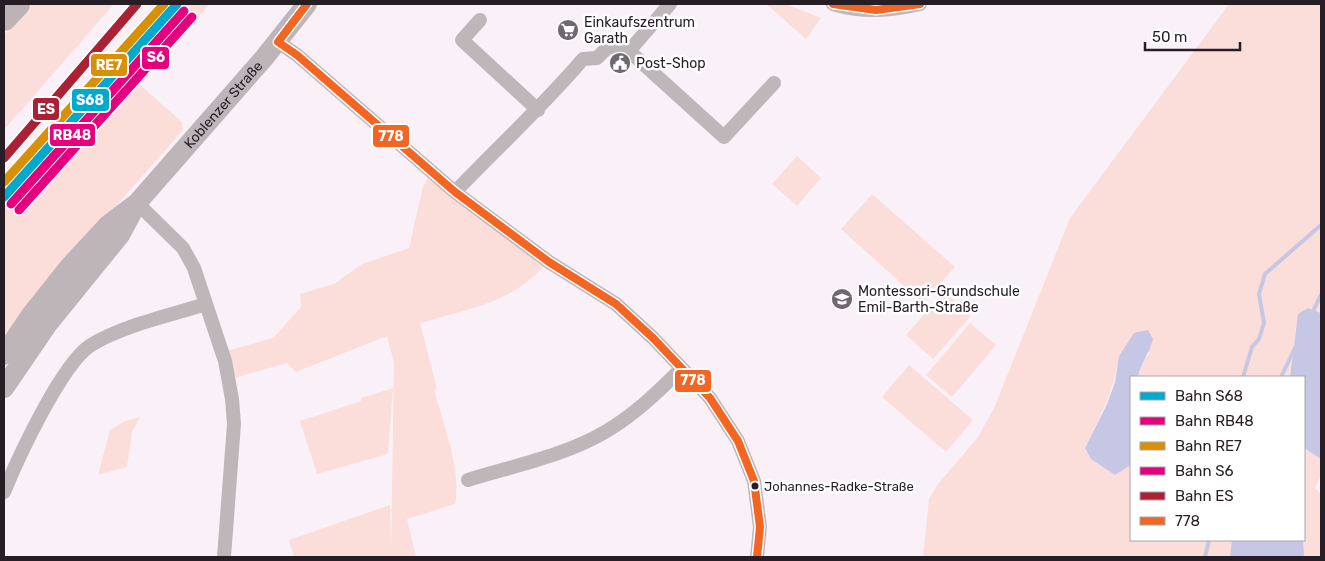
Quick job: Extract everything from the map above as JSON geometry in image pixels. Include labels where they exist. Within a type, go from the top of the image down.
[{"type":"highway","points":[[4,18],[17,4]]},
{"type":"main road","name":"Koblenzer Straße","points":[[4,355],[31,315],[70,266],[108,224],[137,203],[278,42],[307,4]]},
{"type":"main road","name":"Koblenzer Straße","points":[[4,388],[46,325],[120,235],[137,203]]},
{"type":"street","points":[[629,52],[670,4]]},
{"type":"street","points":[[833,4],[858,9],[884,11],[920,4]]},
{"type":"street","points":[[480,20],[462,40],[538,110]]},
{"type":"street","points":[[278,42],[297,55],[455,192],[549,262],[616,304],[710,398],[738,441],[754,481],[760,526],[757,557]]},
{"type":"street","points":[[455,192],[512,132],[538,110],[583,59],[598,58],[607,48],[621,45],[724,137],[774,83]]},
{"type":"street","points":[[137,203],[183,248],[194,268],[224,361],[233,410],[224,557]]},
{"type":"street","points":[[4,492],[40,418],[82,352],[110,336],[206,304]]},
{"type":"street","points":[[468,480],[563,450],[605,432],[646,403],[681,369]]},
{"type":"shaded area","points":[[31,4],[114,4],[4,130],[4,35]]},
{"type":"shaded area","points":[[184,4],[210,4],[139,84],[182,122],[183,130],[102,222],[4,342],[4,207]]},
{"type":"shaded area","points":[[766,4],[786,4],[821,18],[806,39]]},
{"type":"shaded area","points":[[1229,4],[1321,4],[1321,313],[1308,308],[1296,327],[1290,376],[1138,376],[1139,369],[1150,352],[1119,356],[1110,393],[1085,448],[1115,475],[1130,466],[1130,541],[1305,541],[1305,449],[1321,459],[1321,475],[1315,488],[1321,494],[1321,557],[923,557],[929,499],[937,485],[978,437],[995,406],[1070,218]]},
{"type":"shaded area","points":[[797,156],[821,178],[797,206],[772,184]]},
{"type":"shaded area","points":[[429,178],[547,263],[534,276],[504,296],[488,303],[420,323],[437,389],[434,390],[454,462],[456,491],[455,504],[407,519],[416,557],[294,557],[289,540],[390,505],[391,549],[394,363],[387,336],[296,372],[287,363],[234,378],[227,351],[273,338],[301,307],[300,294],[334,284],[362,264],[409,248],[423,186]]},
{"type":"shaded area","points":[[872,194],[955,267],[923,303],[841,229]]},
{"type":"shaded area","points":[[944,292],[971,316],[933,359],[906,335]]},
{"type":"shaded area","points":[[970,323],[996,345],[952,397],[926,375]]},
{"type":"shaded area","points":[[909,365],[973,420],[946,452],[882,397]]},
{"type":"shaded area","points":[[393,388],[388,454],[317,474],[300,421],[361,401],[361,398]]},
{"type":"shaded area","points":[[140,417],[132,432],[127,467],[98,475],[110,430],[125,421]]},
{"type":"water","points":[[1308,308],[1321,313],[1321,459],[1305,449],[1305,376],[1290,376],[1298,314]]},
{"type":"water","points":[[1148,330],[1153,339],[1138,376],[1130,376],[1130,466],[1115,475],[1091,459],[1085,448],[1107,404],[1115,382],[1119,356],[1134,333]]},
{"type":"water","points":[[1232,541],[1303,541],[1304,555],[1302,557],[1230,557]]},
{"type":"waterway","points":[[1243,376],[1252,347],[1259,339],[1264,323],[1259,294],[1265,274],[1321,225]]},
{"type":"waterway","points":[[1312,313],[1321,295]]},
{"type":"waterway","points":[[1281,376],[1296,346]]},
{"type":"waterway","points":[[1205,557],[1209,541]]},
{"type":"rail line","name":"ES","points":[[4,158],[137,4]]},
{"type":"rail line","name":"RE7","points":[[4,182],[164,4]]},
{"type":"rail line","name":"S68","points":[[4,197],[177,4]]},
{"type":"rail line","name":"RB48","points":[[11,204],[184,11]]},
{"type":"rail line","name":"S6","points":[[19,210],[192,17]]},
{"type":"transit line","name":"778","points":[[307,4],[278,42],[297,55],[455,192],[549,262],[616,304],[653,338],[710,398],[738,441],[754,481],[760,527],[757,557]]},
{"type":"transit line","name":"778","points":[[833,4],[876,10],[920,4]]},
{"type":"place","name":"Einkaufszentrum Garath","points":[[568,30]]},
{"type":"place","name":"Post-Shop","points":[[620,63]]},
{"type":"place","name":"Montessori-Grundschule Emil-Barth-Straße","points":[[842,299]]},
{"type":"place","name":"Johannes-Radke-Straße","points":[[755,486]]}]
